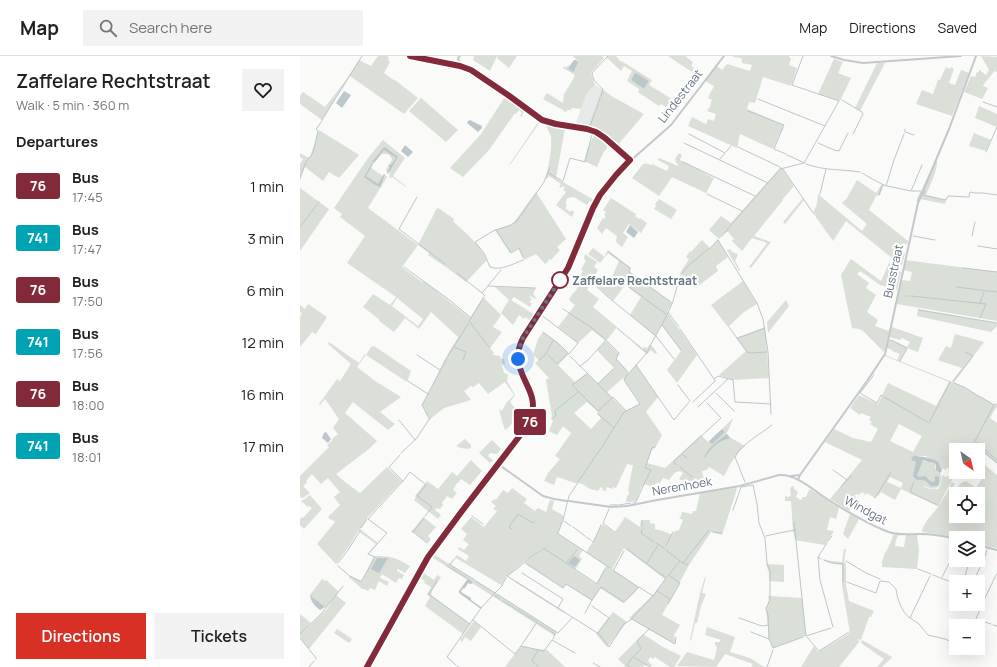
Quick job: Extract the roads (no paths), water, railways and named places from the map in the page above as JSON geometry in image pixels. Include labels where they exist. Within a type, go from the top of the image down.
[{"type":"street","points":[[410,56],[444,63],[450,66],[459,66],[475,72],[542,120],[592,131],[601,135],[630,160]]},
{"type":"street","points":[[459,66],[460,63],[458,58],[460,56]]},
{"type":"street","name":"Lindestraat","points":[[367,667],[428,557],[528,425],[532,417],[532,395],[521,372],[518,352],[523,338],[568,268],[600,195],[630,160],[675,120],[724,56]]},
{"type":"street","points":[[832,56],[844,60],[863,63],[961,56]]},
{"type":"street","name":"Busstraat","points":[[798,480],[885,354],[918,202],[946,136],[976,56]]},
{"type":"street","name":"Nerenhoek","points":[[498,464],[543,496],[554,499],[611,507],[627,506],[740,486],[779,475],[790,476]]},
{"type":"street","points":[[790,476],[800,475]]},
{"type":"street","points":[[790,476],[798,480]]},
{"type":"street","name":"Windgat","points":[[798,480],[849,512],[886,532],[898,534],[937,535],[949,538]]},
{"type":"street","points":[[985,547],[997,550]]},
{"type":"waterway","points":[[322,120],[362,56]]},
{"type":"waterway","points":[[601,96],[603,89],[595,81],[592,73],[608,56]]},
{"type":"waterway","points":[[723,235],[780,169],[804,163],[839,101],[792,85],[803,56]]},
{"type":"waterway","points":[[598,104],[600,98]]},
{"type":"waterway","points":[[758,99],[825,126]]},
{"type":"waterway","points":[[842,100],[863,114],[853,134]]},
{"type":"waterway","points":[[983,102],[997,107]]},
{"type":"waterway","points":[[595,112],[598,105]]},
{"type":"waterway","points":[[748,111],[784,125],[774,149],[786,154]]},
{"type":"waterway","points":[[589,128],[595,113]]},
{"type":"waterway","points":[[300,177],[306,162],[313,153],[318,131],[316,129],[322,121]]},
{"type":"waterway","points":[[986,152],[997,127]]},
{"type":"waterway","points":[[905,129],[905,132],[914,135]]},
{"type":"waterway","points":[[818,143],[839,151],[848,133]]},
{"type":"waterway","points":[[562,181],[570,158],[585,162],[592,134]]},
{"type":"waterway","points":[[689,134],[725,153],[720,159]]},
{"type":"waterway","points":[[862,173],[886,186],[904,134]]},
{"type":"waterway","points":[[684,143],[768,183]]},
{"type":"waterway","points":[[726,152],[731,146]]},
{"type":"waterway","points":[[738,147],[781,168]]},
{"type":"waterway","points":[[787,155],[805,163]]},
{"type":"waterway","points":[[683,162],[755,196]]},
{"type":"waterway","points":[[806,164],[827,169],[860,172]]},
{"type":"waterway","points":[[887,186],[911,191],[922,165]]},
{"type":"waterway","points":[[523,260],[503,268],[490,267],[484,253],[475,242],[493,231],[511,225],[517,221],[544,182],[550,167]]},
{"type":"waterway","points":[[783,169],[813,213]]},
{"type":"waterway","points":[[820,194],[826,169]]},
{"type":"waterway","points":[[548,173],[561,180]]},
{"type":"waterway","points":[[879,195],[882,185]]},
{"type":"waterway","points":[[912,191],[922,191]]},
{"type":"waterway","points":[[925,191],[923,195],[946,200],[948,196],[969,197],[970,192],[997,195]]},
{"type":"waterway","points":[[917,201],[921,192]]},
{"type":"waterway","points":[[707,194],[742,211]]},
{"type":"waterway","points":[[417,197],[399,229],[445,264]]},
{"type":"waterway","points":[[300,227],[319,202]]},
{"type":"waterway","points":[[972,236],[975,222]]},
{"type":"waterway","points":[[496,230],[511,253],[519,248],[523,257]]},
{"type":"waterway","points":[[719,238],[723,235]]},
{"type":"waterway","points":[[913,236],[935,240]]},
{"type":"waterway","points":[[718,240],[757,303],[763,319],[768,352],[771,414]]},
{"type":"waterway","points":[[711,247],[718,240]]},
{"type":"waterway","points":[[978,246],[997,249]]},
{"type":"waterway","points":[[649,348],[671,307],[685,269],[710,248]]},
{"type":"waterway","points":[[608,252],[630,268],[629,272],[671,302]]},
{"type":"waterway","points":[[404,267],[451,301],[471,318]]},
{"type":"waterway","points":[[963,268],[997,272]]},
{"type":"waterway","points":[[485,296],[482,293],[501,270]]},
{"type":"waterway","points":[[457,273],[482,293]]},
{"type":"waterway","points":[[614,276],[644,298]]},
{"type":"waterway","points":[[592,282],[656,336]]},
{"type":"waterway","points":[[488,286],[535,288]]},
{"type":"waterway","points":[[956,287],[997,292]]},
{"type":"waterway","points":[[980,303],[984,292]]},
{"type":"waterway","points":[[911,296],[986,304],[980,318]]},
{"type":"waterway","points":[[484,297],[469,321],[489,347]]},
{"type":"waterway","points":[[645,299],[666,314]]},
{"type":"waterway","points":[[563,309],[592,328],[606,340],[588,360],[580,366]]},
{"type":"waterway","points":[[919,310],[997,323]]},
{"type":"waterway","points":[[668,312],[679,327]]},
{"type":"waterway","points":[[540,314],[578,343],[569,354],[558,343],[543,332]]},
{"type":"waterway","points":[[448,356],[468,324]]},
{"type":"waterway","points":[[662,325],[681,350]]},
{"type":"waterway","points":[[729,327],[747,352],[767,352]]},
{"type":"waterway","points":[[617,328],[647,353]]},
{"type":"waterway","points":[[738,338],[765,328]]},
{"type":"waterway","points":[[680,329],[714,379]]},
{"type":"waterway","points":[[656,336],[674,359]]},
{"type":"waterway","points":[[891,340],[907,349],[900,361]]},
{"type":"waterway","points":[[539,360],[545,355],[553,341]]},
{"type":"waterway","points":[[607,341],[619,353],[616,359],[628,372]]},
{"type":"waterway","points":[[454,347],[466,352],[463,360]]},
{"type":"waterway","points":[[630,372],[649,349]]},
{"type":"waterway","points":[[953,382],[973,356],[965,352]]},
{"type":"waterway","points":[[548,355],[557,364],[567,354]]},
{"type":"waterway","points":[[417,355],[440,370]]},
{"type":"waterway","points":[[570,356],[612,398]]},
{"type":"waterway","points":[[428,416],[422,405],[447,358]]},
{"type":"waterway","points":[[636,365],[674,420],[689,402]]},
{"type":"waterway","points":[[598,384],[613,369]]},
{"type":"waterway","points":[[602,447],[624,412],[640,404],[624,380],[629,373]]},
{"type":"waterway","points":[[587,374],[572,385],[598,411],[613,397],[626,411]]},
{"type":"waterway","points":[[693,402],[715,381],[714,379],[718,376],[733,380],[735,402],[771,404]]},
{"type":"waterway","points":[[873,376],[860,393],[877,403],[881,395],[882,396]]},
{"type":"waterway","points":[[698,407],[728,379]]},
{"type":"waterway","points":[[408,381],[428,394]]},
{"type":"waterway","points":[[884,397],[929,423],[950,382]]},
{"type":"waterway","points":[[954,383],[964,387],[980,397]]},
{"type":"waterway","points":[[678,385],[690,401]]},
{"type":"waterway","points":[[553,419],[556,415],[555,411],[578,392]]},
{"type":"waterway","points":[[716,393],[734,411]]},
{"type":"waterway","points":[[974,443],[994,405],[981,397]]},
{"type":"waterway","points":[[677,465],[674,463],[675,460],[721,418],[707,403]]},
{"type":"waterway","points":[[598,414],[614,428]]},
{"type":"waterway","points":[[401,453],[416,439],[430,418]]},
{"type":"waterway","points":[[399,420],[415,440]]},
{"type":"waterway","points":[[745,482],[735,457],[741,448],[772,425]]},
{"type":"waterway","points":[[976,442],[989,453]]},
{"type":"waterway","points":[[633,503],[636,502],[651,470],[645,468],[652,448],[655,447]]},
{"type":"waterway","points":[[578,482],[601,448]]},
{"type":"waterway","points":[[985,453],[997,463]]},
{"type":"waterway","points":[[990,454],[997,460]]},
{"type":"waterway","points":[[350,577],[361,582],[375,557],[368,554],[387,533],[368,519],[403,481],[389,467],[400,455]]},
{"type":"waterway","points":[[683,455],[687,458]]},
{"type":"waterway","points":[[680,467],[692,477]]},
{"type":"waterway","points":[[833,470],[847,480]]},
{"type":"waterway","points":[[403,481],[410,472],[426,485],[417,496],[432,507],[425,516]]},
{"type":"waterway","points":[[875,498],[891,472]]},
{"type":"waterway","points":[[841,487],[851,476]]},
{"type":"waterway","points":[[914,482],[910,492],[937,505]]},
{"type":"waterway","points":[[558,533],[569,496],[577,484]]},
{"type":"waterway","points":[[733,510],[741,487],[753,485],[759,523],[765,538],[767,563],[770,571],[770,599],[766,609],[768,615],[769,639],[773,648],[803,637]]},
{"type":"waterway","points":[[619,505],[631,503]]},
{"type":"waterway","points":[[610,505],[618,505]]},
{"type":"waterway","points":[[609,509],[603,523],[612,530]]},
{"type":"waterway","points":[[512,529],[509,527],[518,514],[533,523],[535,521]]},
{"type":"waterway","points":[[472,516],[483,524]]},
{"type":"waterway","points":[[413,532],[424,518]]},
{"type":"waterway","points":[[361,528],[367,519]]},
{"type":"waterway","points":[[564,521],[571,526]]},
{"type":"waterway","points":[[642,521],[642,526]]},
{"type":"waterway","points":[[794,522],[806,636],[831,628]]},
{"type":"waterway","points":[[592,541],[594,541],[601,525]]},
{"type":"waterway","points":[[573,527],[585,536]]},
{"type":"waterway","points":[[642,530],[641,533],[654,542]]},
{"type":"waterway","points":[[667,577],[680,561],[683,563],[709,530]]},
{"type":"waterway","points":[[766,536],[795,530]]},
{"type":"waterway","points":[[338,563],[360,531]]},
{"type":"waterway","points":[[412,531],[427,543]]},
{"type":"waterway","points":[[666,545],[673,532]]},
{"type":"waterway","points":[[713,532],[721,533]]},
{"type":"waterway","points":[[557,533],[610,568]]},
{"type":"waterway","points":[[516,570],[530,557],[543,549],[557,534]]},
{"type":"waterway","points":[[828,541],[832,536]]},
{"type":"waterway","points":[[586,537],[591,540]]},
{"type":"waterway","points":[[656,543],[664,548]]},
{"type":"waterway","points":[[818,557],[827,543]]},
{"type":"waterway","points":[[647,563],[658,545]]},
{"type":"waterway","points":[[543,548],[566,563],[577,550]]},
{"type":"waterway","points":[[627,549],[666,578],[653,596],[632,618]]},
{"type":"waterway","points":[[666,550],[680,561]]},
{"type":"waterway","points":[[976,575],[987,550]]},
{"type":"waterway","points":[[624,551],[614,571],[638,587]]},
{"type":"waterway","points":[[821,559],[818,557],[820,580],[833,627]]},
{"type":"waterway","points":[[824,560],[843,564],[843,582]]},
{"type":"waterway","points":[[846,561],[866,573],[880,579]]},
{"type":"waterway","points":[[566,563],[597,584],[605,569]]},
{"type":"waterway","points":[[683,563],[688,565]]},
{"type":"waterway","points":[[449,564],[475,580]]},
{"type":"waterway","points":[[527,564],[563,588],[566,584],[592,600],[585,613]]},
{"type":"waterway","points":[[942,577],[949,564]]},
{"type":"waterway","points":[[338,566],[351,577]]},
{"type":"waterway","points":[[447,566],[467,578]]},
{"type":"waterway","points":[[965,575],[968,567]]},
{"type":"waterway","points":[[918,569],[931,574]]},
{"type":"waterway","points":[[515,570],[507,576],[599,634],[609,647],[624,624],[632,619],[675,644],[676,637]]},
{"type":"waterway","points":[[522,573],[563,599],[558,608]]},
{"type":"waterway","points":[[991,624],[976,619],[997,573]]},
{"type":"waterway","points":[[933,575],[949,581]]},
{"type":"waterway","points":[[668,604],[680,583],[670,576]]},
{"type":"waterway","points":[[847,582],[876,593],[880,581],[889,582],[896,589],[900,605],[910,618],[930,576]]},
{"type":"waterway","points":[[495,593],[501,587],[506,578]]},
{"type":"waterway","points":[[437,581],[429,594],[470,624]]},
{"type":"waterway","points":[[476,581],[495,593]]},
{"type":"waterway","points":[[300,634],[321,614],[343,586]]},
{"type":"waterway","points":[[592,600],[601,587],[624,602],[639,587],[653,596]]},
{"type":"waterway","points":[[657,591],[670,599]]},
{"type":"waterway","points":[[497,594],[558,633],[572,618]]},
{"type":"waterway","points":[[456,665],[447,657],[481,608],[493,595]]},
{"type":"waterway","points":[[494,595],[500,599]]},
{"type":"waterway","points":[[503,601],[537,622],[521,646]]},
{"type":"waterway","points":[[592,606],[609,618],[598,633]]},
{"type":"waterway","points":[[739,618],[762,626],[769,625]]},
{"type":"waterway","points":[[910,618],[919,624],[928,635],[949,641]]},
{"type":"waterway","points":[[473,620],[515,654],[521,646],[544,651],[552,640],[575,653]]},
{"type":"waterway","points":[[538,623],[555,634],[553,639]]},
{"type":"waterway","points":[[993,625],[997,626]]},
{"type":"waterway","points":[[649,629],[637,641],[641,649],[633,657],[650,667]]},
{"type":"waterway","points":[[751,632],[769,639]]},
{"type":"waterway","points":[[807,637],[819,651],[849,632]]},
{"type":"waterway","points":[[300,638],[316,659]]},
{"type":"waterway","points":[[538,650],[532,661],[539,667]]},
{"type":"waterway","points":[[767,667],[773,650]]},
{"type":"waterway","points":[[630,667],[627,665],[632,658]]},
{"type":"waterway","points":[[309,667],[314,661]]},
{"type":"waterway","points":[[593,663],[600,667]]},
{"type":"place","name":"Zaffelare Rechtstraat","points":[[560,280]]}]
